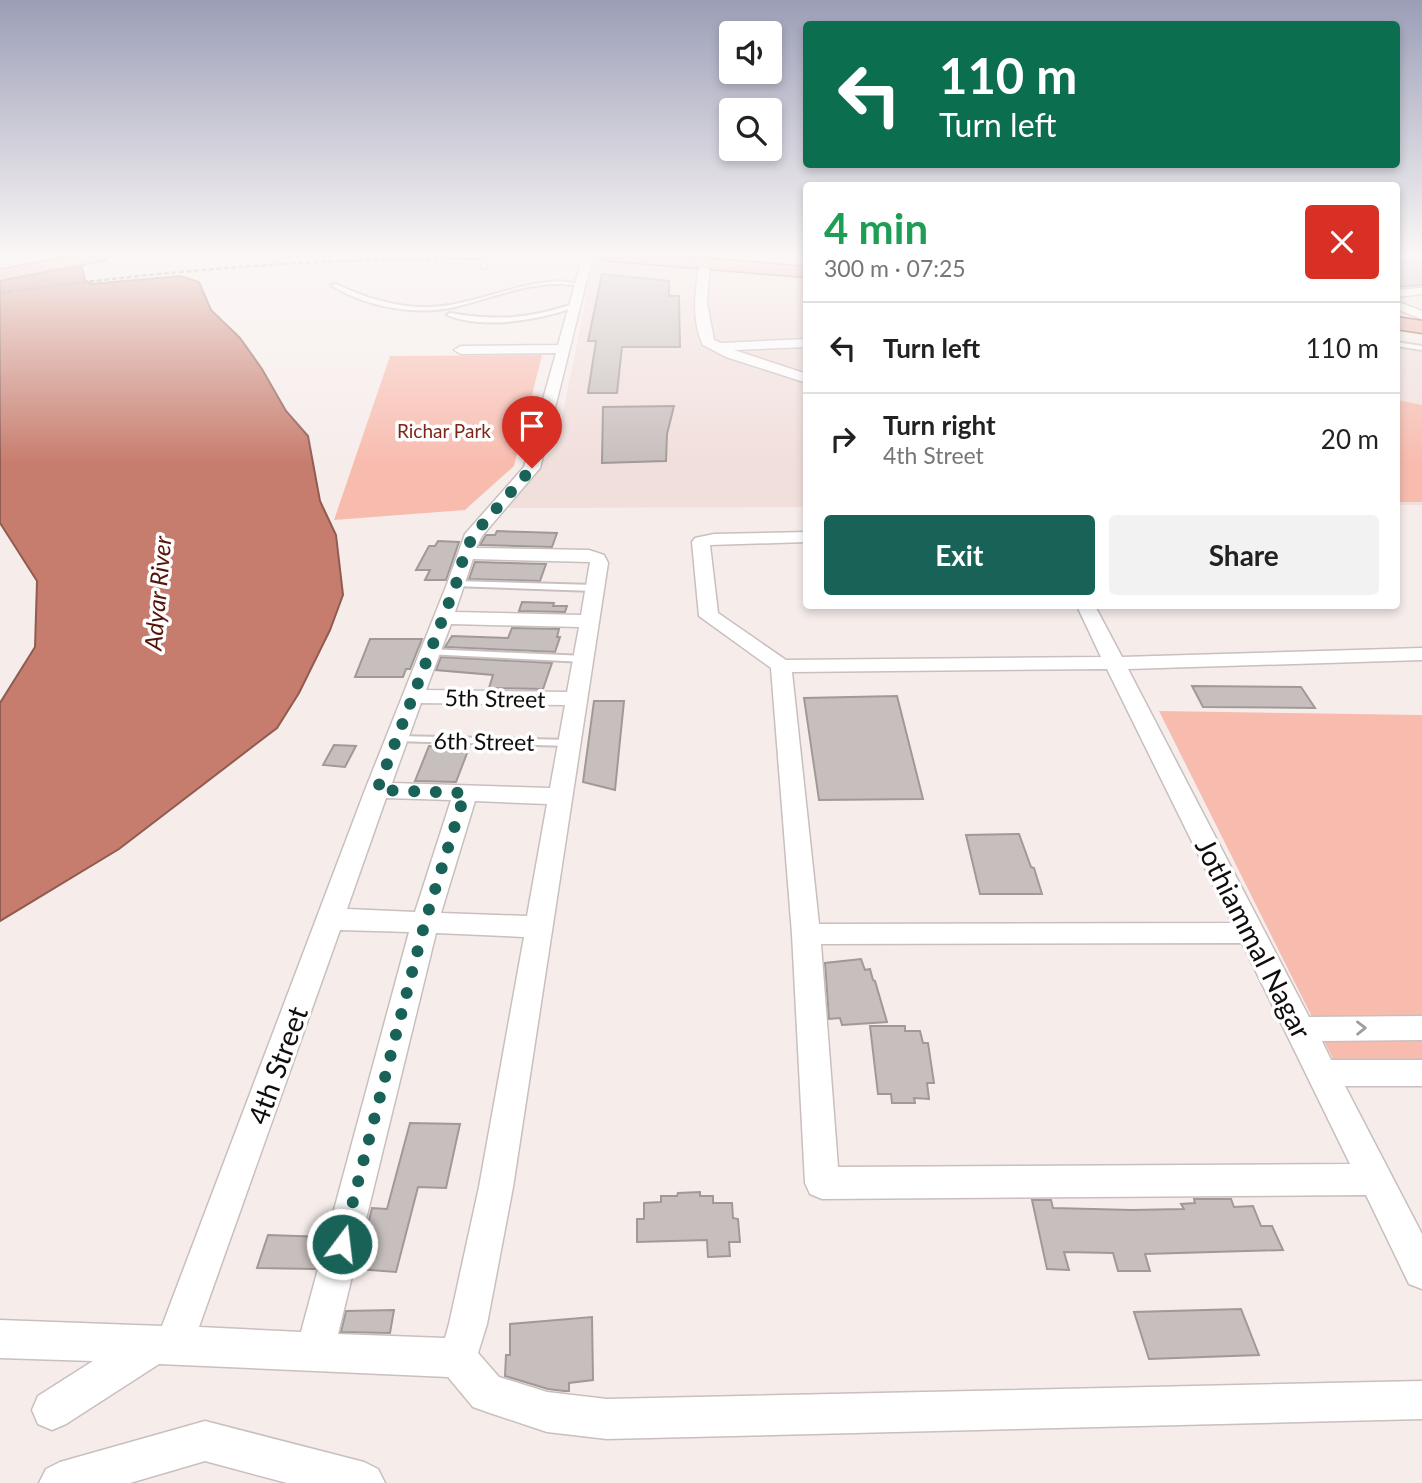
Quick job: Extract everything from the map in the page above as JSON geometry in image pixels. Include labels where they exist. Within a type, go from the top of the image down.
[{"type":"main road","points":[[1404,324],[1422,327]]},
{"type":"main road","points":[[1400,336],[1422,339]]},
{"type":"street","name":"4th Street","points":[[164,1345],[330,919],[456,584],[465,552],[483,523],[532,468],[567,324]]},
{"type":"street","points":[[702,324],[708,342],[731,355],[803,378]]},
{"type":"street","points":[[719,348],[803,343]]},
{"type":"street","points":[[461,350],[561,349]]},
{"type":"street","points":[[803,537],[714,539],[701,542],[709,616],[781,666],[1115,663],[1422,654]]},
{"type":"street","points":[[457,1358],[468,1324],[496,1188],[599,563],[594,556],[465,552]]},
{"type":"street","name":"Jothiammal Nagar","points":[[1088,609],[1422,1271]]},
{"type":"street","points":[[443,618],[589,621]]},
{"type":"street","points":[[781,666],[806,934],[822,1182],[1377,1179]]},
{"type":"street","name":"5th Street","points":[[413,696],[578,699]]},
{"type":"street","points":[[377,790],[561,796]]},
{"type":"street","points":[[315,1351],[425,922],[465,793]]},
{"type":"street","points":[[330,919],[538,927]]},
{"type":"street","points":[[806,934],[1250,933]]},
{"type":"street","points":[[1300,1029],[1422,1028]]},
{"type":"street","points":[[1323,1073],[1422,1073]]},
{"type":"street","points":[[0,1339],[457,1358],[487,1393],[547,1412],[607,1419],[1422,1400]]},
{"type":"street","points":[[52,1410],[164,1345]]},
{"type":"street","points":[[60,1483],[205,1441],[364,1483]]},
{"type":"lane","points":[[1400,343],[1422,346]]},
{"type":"lane","points":[[456,584],[594,588]]},
{"type":"lane","points":[[429,652],[584,659]]},
{"type":"lane","name":"6th Street","points":[[397,739],[570,743]]},
{"type":"shaded area","points":[[581,324],[803,324],[803,507],[500,508],[556,447]]},
{"type":"shaded area","points":[[1400,344],[1422,347],[1422,505],[1400,505]]},
{"type":"green space","name":"Richar Park","points":[[542,355],[514,466],[465,510],[334,520],[390,356]]},
{"type":"green space","points":[[1400,401],[1422,405],[1422,502],[1400,502]]},
{"type":"green space","points":[[1159,711],[1422,715],[1422,1065],[1336,1065]]},
{"type":"water","name":"Adyar River","points":[[0,324],[226,324],[240,338],[286,411],[308,436],[320,501],[336,535],[343,595],[330,630],[299,693],[277,728],[119,849],[0,921],[0,703],[35,647],[37,581],[0,523]]},
{"type":"building","points":[[592,324],[680,324],[680,347],[622,347],[617,393],[588,393],[596,341],[588,341]]},
{"type":"building","points":[[674,406],[667,434],[666,461],[602,463],[603,407]]},
{"type":"building","points":[[497,531],[557,533],[552,547],[480,545],[486,535],[495,535]]},
{"type":"building","points":[[438,541],[459,542],[446,580],[425,580],[430,570],[416,570],[429,546],[435,546]]},
{"type":"building","points":[[475,562],[546,564],[540,581],[469,579]]},
{"type":"building","points":[[522,602],[567,606],[565,612],[519,611]]},
{"type":"building","points":[[512,628],[559,629],[557,637],[560,637],[555,652],[445,647],[452,636],[508,638]]},
{"type":"building","points":[[370,639],[422,639],[410,669],[406,669],[403,677],[355,677]]},
{"type":"building","points":[[441,657],[552,663],[543,689],[489,688],[493,675],[436,670]]},
{"type":"building","points":[[1192,686],[1301,687],[1315,708],[1203,707]]},
{"type":"building","points":[[897,696],[923,799],[819,800],[804,698]]},
{"type":"building","points":[[594,701],[624,701],[615,790],[583,782]]},
{"type":"building","points":[[334,745],[356,746],[345,767],[323,765]]},
{"type":"building","points":[[429,746],[469,748],[456,782],[415,781]]},
{"type":"building","points":[[1019,834],[1042,894],[980,894],[966,835]]},
{"type":"building","points":[[861,959],[865,970],[870,969],[875,981],[887,1022],[842,1025],[840,1018],[829,1019],[825,963]]},
{"type":"building","points":[[870,1026],[905,1026],[905,1031],[920,1031],[923,1043],[928,1043],[934,1083],[927,1083],[929,1099],[914,1098],[915,1103],[892,1103],[891,1094],[878,1094]]},
{"type":"building","points":[[410,1123],[460,1124],[446,1188],[418,1187],[396,1272],[357,1269],[372,1208],[387,1209]]},
{"type":"building","points":[[700,1192],[700,1196],[713,1196],[713,1203],[732,1203],[733,1218],[738,1219],[740,1242],[729,1242],[730,1256],[708,1257],[707,1240],[637,1242],[637,1219],[644,1219],[644,1203],[661,1202],[661,1196]]},
{"type":"building","points":[[1194,1199],[1231,1199],[1234,1207],[1253,1206],[1261,1226],[1272,1226],[1283,1250],[1145,1254],[1150,1271],[1118,1271],[1113,1253],[1064,1252],[1069,1270],[1047,1269],[1032,1200],[1051,1200],[1053,1208],[1132,1210],[1184,1209],[1181,1204],[1195,1203]]},
{"type":"building","points":[[268,1235],[324,1237],[315,1269],[257,1268]]},
{"type":"building","points":[[1241,1309],[1259,1355],[1149,1359],[1134,1312]]},
{"type":"building","points":[[394,1310],[390,1333],[341,1332],[346,1311]]},
{"type":"building","points":[[592,1317],[593,1380],[569,1383],[569,1391],[564,1391],[505,1376],[506,1355],[510,1355],[510,1324]]},
{"type":"route","points":[[342,1244],[425,922],[465,793],[377,790],[456,584],[465,552],[474,534],[532,468]]}]
